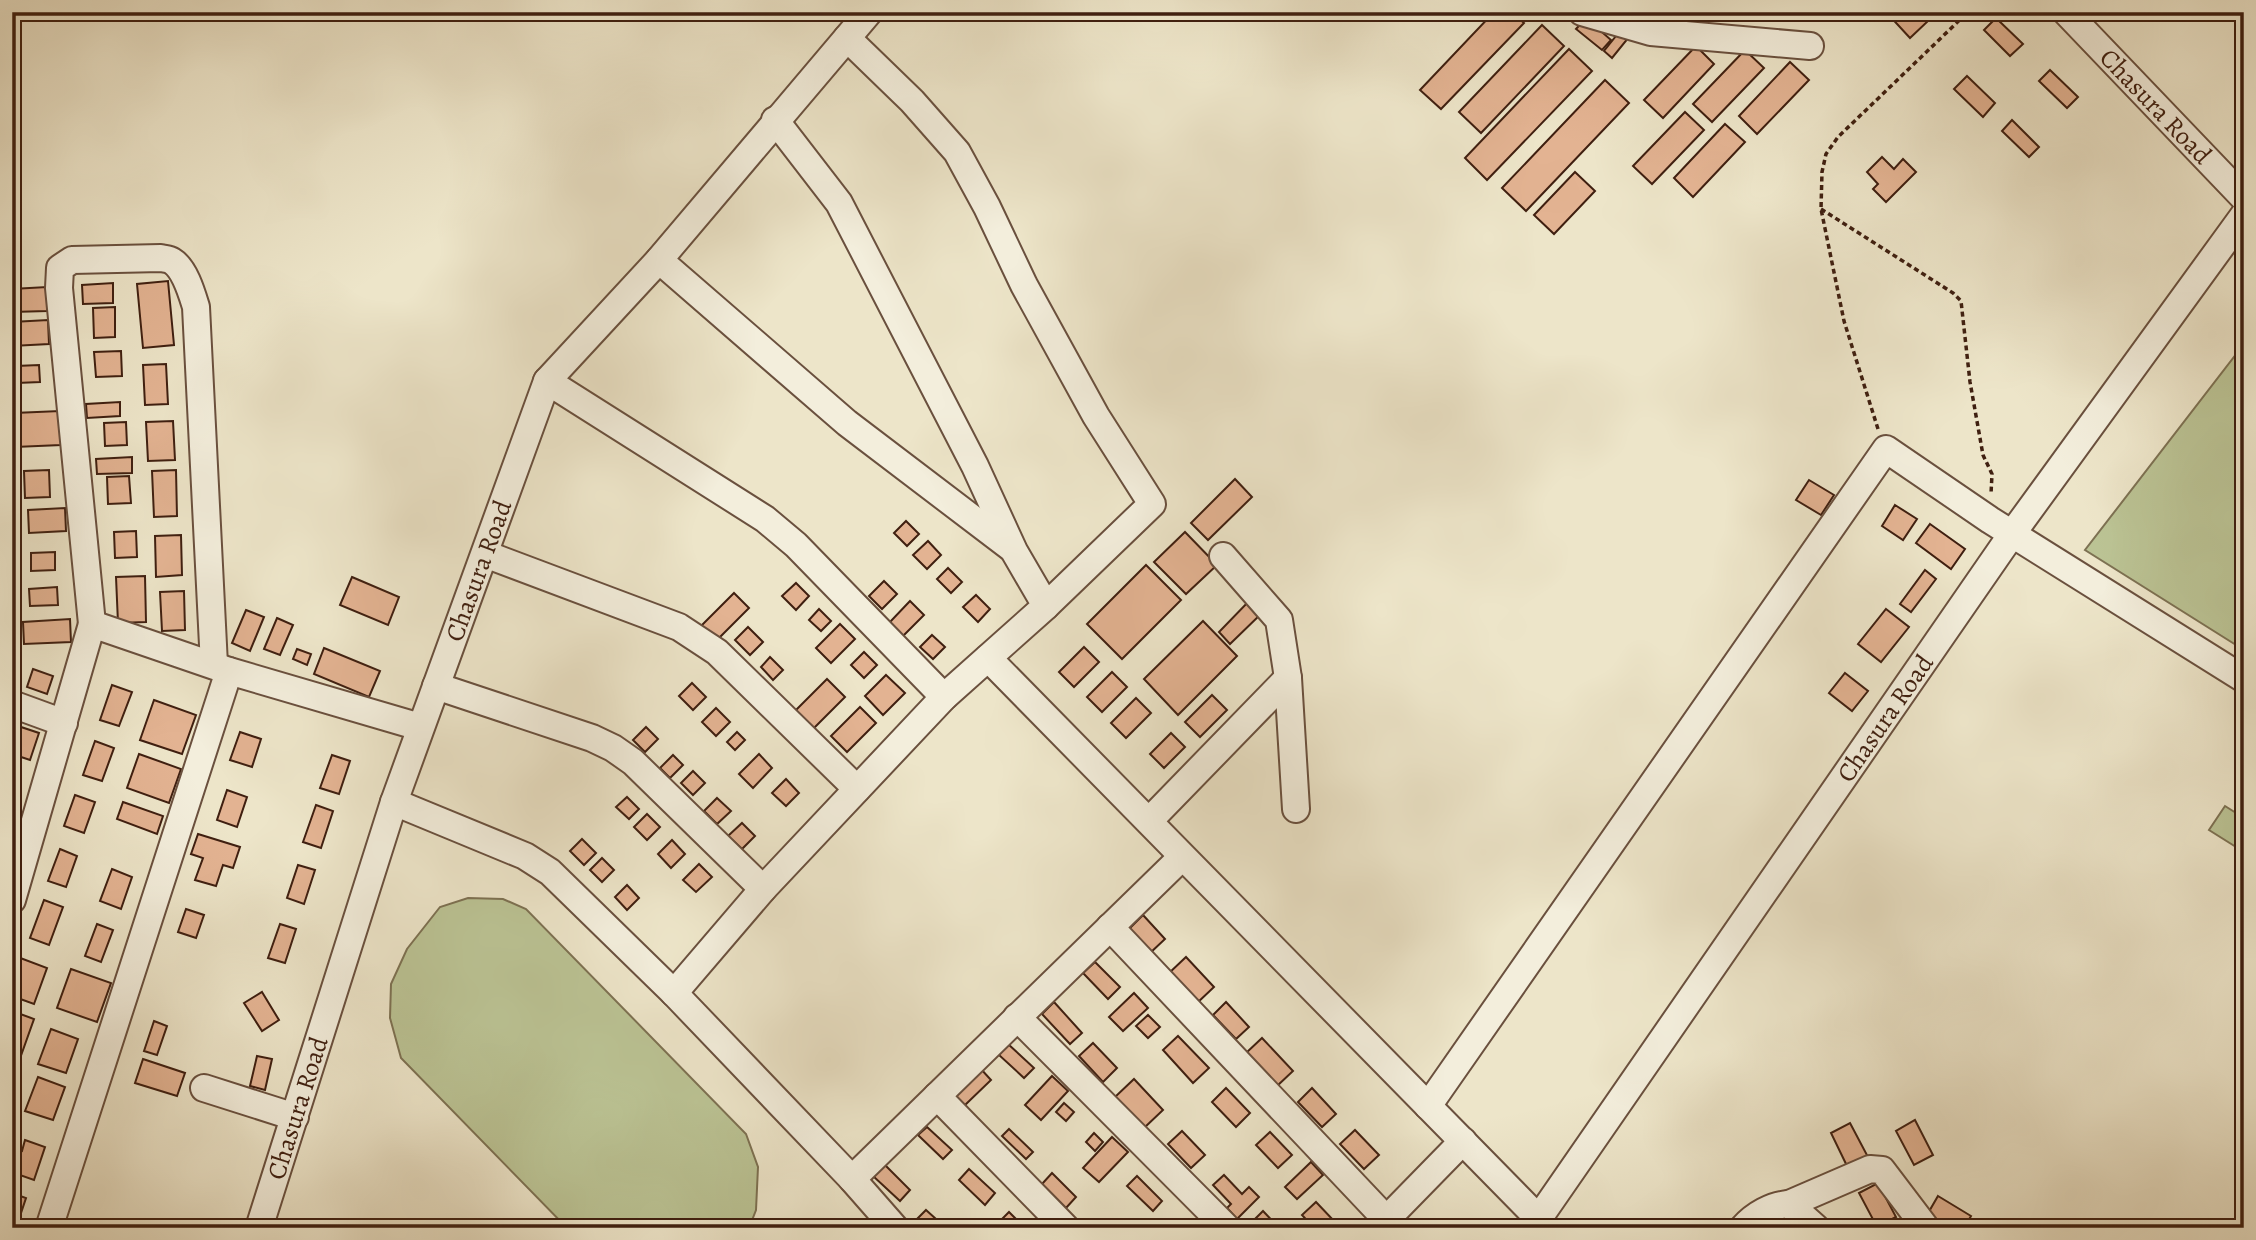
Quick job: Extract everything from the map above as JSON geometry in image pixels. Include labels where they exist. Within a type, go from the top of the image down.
[{"type":"street","name":"Chasura Road","points":[[259,1228],[394,802],[547,381],[659,260],[869,12]]},
{"type":"street","points":[[1582,12],[1651,32],[1811,46]]},
{"type":"street","name":"Chasura Road","points":[[2066,12],[2244,198]]},
{"type":"street","points":[[674,993],[763,889],[944,696],[1046,606],[1152,504],[1096,416],[1024,285],[987,206],[957,152],[912,101],[847,38]]},
{"type":"street","points":[[775,120],[839,203],[975,466],[1014,551],[1046,606]]},
{"type":"street","name":"Chasura Road","points":[[1535,1223],[2012,534],[2244,215]]},
{"type":"street","points":[[12,900],[92,624],[59,288],[60,268],[72,260],[161,258],[173,262],[181,272],[192,292],[196,307],[221,668],[49,1228]]},
{"type":"street","points":[[659,260],[847,423],[1014,551]]},
{"type":"street","points":[[547,381],[765,519],[796,545],[944,696]]},
{"type":"street","points":[[1428,1106],[1886,449],[1990,520],[2244,679]]},
{"type":"street","points":[[485,554],[680,627],[701,640],[717,652],[857,789]]},
{"type":"street","points":[[1223,556],[1279,620],[1288,678],[1296,809]]},
{"type":"street","points":[[92,624],[221,668],[420,727]]},
{"type":"street","points":[[988,658],[1463,1141],[1535,1223]]},
{"type":"street","points":[[1149,821],[1288,678]]},
{"type":"street","points":[[436,686],[592,738],[613,748],[633,762],[763,889]]},
{"type":"street","points":[[12,704],[64,723]]},
{"type":"street","points":[[394,802],[525,856],[551,872],[674,993],[852,1179],[880,1223]]},
{"type":"street","points":[[852,1179],[1182,857]]},
{"type":"street","points":[[1110,927],[1382,1224],[1463,1141]]},
{"type":"street","points":[[1017,1017],[1227,1228]]},
{"type":"street","points":[[204,1088],[295,1117]]},
{"type":"street","points":[[937,1096],[1066,1228]]},
{"type":"street","points":[[1743,1228],[1776,1205],[1789,1204],[1870,1169],[1882,1170],[1926,1228]]},
{"type":"street","points":[[1789,1204],[1816,1228]]},
{"type":"path","points":[[1886,449],[1844,321],[1821,209],[1822,172],[1826,154],[1838,136],[1968,12]]},
{"type":"path","points":[[1821,209],[1953,293],[1961,301],[1970,382],[1983,455],[1992,474],[1990,520]]},
{"type":"green space","points":[[2244,344],[2244,650],[2085,550]]},
{"type":"green space","points":[[2225,806],[2244,818],[2244,852],[2209,830]]},
{"type":"green space","points":[[468,898],[503,899],[526,909],[746,1134],[758,1167],[756,1210],[749,1228],[567,1228],[401,1058],[390,1018],[391,984],[407,949],[440,907]]},
{"type":"building","points":[[1494,12],[1512,12],[1524,23],[1441,109],[1420,90]]},
{"type":"building","points":[[1886,12],[1920,12],[1928,21],[1910,38]]},
{"type":"building","points":[[1586,18],[1611,40],[1602,50],[1576,29]]},
{"type":"building","points":[[1996,18],[2023,44],[2010,56],[1984,30]]},
{"type":"building","points":[[1542,25],[1564,46],[1481,133],[1459,112]]},
{"type":"building","points":[[1620,31],[1629,37],[1612,58],[1604,51]]},
{"type":"building","points":[[1696,46],[1714,64],[1663,118],[1644,100]]},
{"type":"building","points":[[1569,49],[1592,71],[1487,180],[1465,158]]},
{"type":"building","points":[[1745,50],[1764,68],[1712,122],[1693,104]]},
{"type":"building","points":[[1790,62],[1809,80],[1757,134],[1739,116]]},
{"type":"building","points":[[2050,70],[2078,97],[2067,108],[2039,81]]},
{"type":"building","points":[[1967,76],[1995,103],[1983,117],[1954,89]]},
{"type":"building","points":[[1605,80],[1629,103],[1526,211],[1502,188]]},
{"type":"building","points":[[1685,112],[1704,130],[1652,184],[1633,166]]},
{"type":"building","points":[[2012,120],[2039,147],[2029,157],[2002,131]]},
{"type":"building","points":[[1725,124],[1745,142],[1693,197],[1674,178]]},
{"type":"building","points":[[1882,157],[1894,169],[1903,159],[1916,172],[1886,202],[1873,189],[1878,184],[1867,172]]},
{"type":"building","points":[[1575,172],[1595,191],[1554,234],[1534,215]]},
{"type":"building","points":[[168,281],[174,345],[143,348],[137,284]]},
{"type":"building","points":[[113,283],[113,303],[83,304],[82,285]]},
{"type":"building","points":[[47,287],[47,311],[12,312],[12,289]]},
{"type":"building","points":[[115,307],[115,337],[94,338],[93,308]]},
{"type":"building","points":[[48,320],[49,344],[12,346],[12,322]]},
{"type":"building","points":[[121,351],[122,376],[96,377],[94,352]]},
{"type":"building","points":[[166,364],[168,404],[145,405],[143,365]]},
{"type":"building","points":[[39,365],[40,382],[17,383],[16,366]]},
{"type":"building","points":[[120,402],[120,416],[87,418],[86,404]]},
{"type":"building","points":[[60,411],[61,445],[15,447],[14,413]]},
{"type":"building","points":[[173,421],[175,460],[148,461],[146,422]]},
{"type":"building","points":[[126,422],[127,445],[105,446],[104,423]]},
{"type":"building","points":[[132,457],[132,473],[97,474],[96,459]]},
{"type":"building","points":[[49,470],[50,497],[25,498],[24,471]]},
{"type":"building","points":[[176,470],[177,516],[154,517],[152,471]]},
{"type":"building","points":[[129,476],[131,503],[108,504],[107,477]]},
{"type":"building","points":[[1235,479],[1252,497],[1208,540],[1191,523]]},
{"type":"building","points":[[1809,480],[1834,495],[1821,515],[1796,500]]},
{"type":"building","points":[[1895,505],[1917,519],[1903,540],[1882,526]]},
{"type":"building","points":[[65,508],[66,531],[29,533],[28,510]]},
{"type":"building","points":[[906,521],[919,534],[907,546],[894,533]]},
{"type":"building","points":[[1930,524],[1965,549],[1951,569],[1916,543]]},
{"type":"building","points":[[136,531],[137,557],[115,558],[114,532]]},
{"type":"building","points":[[1185,532],[1217,565],[1186,594],[1154,562]]},
{"type":"building","points":[[181,535],[182,575],[156,577],[155,536]]},
{"type":"building","points":[[928,541],[941,555],[927,569],[913,555]]},
{"type":"building","points":[[55,552],[55,570],[31,571],[31,553]]},
{"type":"building","points":[[1146,565],[1181,600],[1122,659],[1087,624]]},
{"type":"building","points":[[948,568],[962,582],[951,593],[937,579]]},
{"type":"building","points":[[1925,570],[1936,579],[1911,612],[1900,604]]},
{"type":"building","points":[[145,576],[146,622],[118,623],[116,577]]},
{"type":"building","points":[[352,577],[399,597],[388,625],[340,605]]},
{"type":"building","points":[[884,581],[897,594],[882,609],[869,596]]},
{"type":"building","points":[[796,583],[809,596],[796,610],[782,596]]},
{"type":"building","points":[[57,587],[58,605],[30,606],[29,589]]},
{"type":"building","points":[[184,591],[185,630],[162,631],[160,592]]},
{"type":"building","points":[[734,593],[749,608],[713,644],[698,629]]},
{"type":"building","points":[[976,595],[990,609],[978,622],[963,607]]},
{"type":"building","points":[[1251,599],[1263,612],[1230,644],[1219,632]]},
{"type":"building","points":[[910,601],[924,615],[902,637],[889,623]]},
{"type":"building","points":[[819,609],[831,621],[821,631],[809,620]]},
{"type":"building","points":[[1886,609],[1909,627],[1881,662],[1858,644]]},
{"type":"building","points":[[246,610],[264,617],[250,651],[232,643]]},
{"type":"building","points":[[277,618],[293,625],[280,655],[264,649]]},
{"type":"building","points":[[70,619],[71,642],[24,644],[23,622]]},
{"type":"building","points":[[1203,621],[1237,656],[1178,715],[1144,679]]},
{"type":"building","points":[[840,624],[855,639],[831,663],[816,648]]},
{"type":"building","points":[[748,627],[763,642],[750,655],[735,640]]},
{"type":"building","points":[[932,635],[945,647],[933,659],[920,647]]},
{"type":"building","points":[[1084,647],[1099,662],[1074,687],[1059,672]]},
{"type":"building","points":[[324,648],[380,671],[369,697],[314,674]]},
{"type":"building","points":[[297,649],[311,654],[307,665],[293,659]]},
{"type":"building","points":[[864,652],[877,665],[864,678],[851,665]]},
{"type":"building","points":[[770,657],[783,670],[773,680],[761,667]]},
{"type":"building","points":[[33,669],[53,676],[47,694],[27,687]]},
{"type":"building","points":[[1112,672],[1127,687],[1102,712],[1087,697]]},
{"type":"building","points":[[1845,673],[1868,691],[1852,711],[1829,693]]},
{"type":"building","points":[[886,675],[905,693],[883,715],[865,696]]},
{"type":"building","points":[[827,679],[845,697],[809,733],[791,715]]},
{"type":"building","points":[[692,683],[706,697],[693,710],[679,696]]},
{"type":"building","points":[[112,685],[132,692],[119,726],[100,720]]},
{"type":"building","points":[[1212,695],[1227,710],[1200,737],[1185,722]]},
{"type":"building","points":[[1136,698],[1151,713],[1126,738],[1111,723]]},
{"type":"building","points":[[154,700],[196,715],[182,754],[140,740]]},
{"type":"building","points":[[860,707],[876,723],[847,752],[831,736]]},
{"type":"building","points":[[716,708],[730,722],[716,736],[702,722]]},
{"type":"building","points":[[12,724],[39,733],[30,760],[12,754]]},
{"type":"building","points":[[646,727],[658,739],[645,752],[633,740]]},
{"type":"building","points":[[240,732],[261,739],[252,767],[230,760]]},
{"type":"building","points":[[737,732],[745,740],[735,750],[727,742]]},
{"type":"building","points":[[1171,733],[1185,747],[1164,768],[1150,754]]},
{"type":"building","points":[[95,741],[114,748],[102,781],[83,775]]},
{"type":"building","points":[[139,754],[181,769],[169,803],[127,788]]},
{"type":"building","points":[[759,754],[772,768],[753,788],[739,774]]},
{"type":"building","points":[[332,755],[350,761],[339,794],[320,788]]},
{"type":"building","points":[[673,755],[683,765],[670,778],[660,768]]},
{"type":"building","points":[[693,771],[705,783],[693,795],[681,783]]},
{"type":"building","points":[[786,779],[799,793],[786,806],[772,793]]},
{"type":"building","points":[[227,790],[247,797],[237,827],[217,820]]},
{"type":"building","points":[[75,795],[95,802],[84,833],[64,826]]},
{"type":"building","points":[[627,797],[639,809],[629,819],[616,807]]},
{"type":"building","points":[[717,798],[731,811],[717,824],[704,811]]},
{"type":"building","points":[[123,802],[163,816],[157,834],[117,819]]},
{"type":"building","points":[[316,805],[333,811],[321,848],[303,842]]},
{"type":"building","points":[[647,814],[660,827],[647,840],[634,827]]},
{"type":"building","points":[[742,823],[755,836],[742,849],[728,836]]},
{"type":"building","points":[[198,834],[240,847],[233,868],[223,865],[216,886],[195,880],[203,858],[191,854]]},
{"type":"building","points":[[582,839],[596,853],[584,865],[570,851]]},
{"type":"building","points":[[672,840],[685,854],[671,868],[658,854]]},
{"type":"building","points":[[60,849],[77,856],[66,887],[48,881]]},
{"type":"building","points":[[602,858],[614,870],[602,882],[590,870]]},
{"type":"building","points":[[699,864],[712,877],[696,892],[683,880]]},
{"type":"building","points":[[298,865],[315,870],[304,904],[287,898]]},
{"type":"building","points":[[112,869],[132,877],[121,909],[100,901]]},
{"type":"building","points":[[627,885],[639,898],[627,910],[615,897]]},
{"type":"building","points":[[44,900],[63,907],[49,945],[30,938]]},
{"type":"building","points":[[186,909],[204,915],[196,938],[178,932]]},
{"type":"building","points":[[1143,915],[1165,939],[1149,954],[1127,931]]},
{"type":"building","points":[[97,924],[113,930],[101,962],[85,956]]},
{"type":"building","points":[[280,924],[296,929],[285,963],[268,958]]},
{"type":"building","points":[[15,956],[47,968],[34,1004],[12,996],[12,964]]},
{"type":"building","points":[[1186,957],[1214,987],[1196,1004],[1168,974]]},
{"type":"building","points":[[1095,962],[1120,987],[1108,999],[1083,973]]},
{"type":"building","points":[[71,969],[111,983],[97,1022],[57,1008]]},
{"type":"building","points":[[262,992],[279,1020],[262,1031],[244,1003]]},
{"type":"building","points":[[1134,993],[1148,1008],[1123,1031],[1109,1017]]},
{"type":"building","points":[[1054,1002],[1082,1033],[1070,1044],[1042,1014]]},
{"type":"building","points":[[1226,1002],[1249,1027],[1236,1039],[1213,1015]]},
{"type":"building","points":[[12,1011],[34,1019],[18,1064],[12,1062]]},
{"type":"building","points":[[1148,1015],[1160,1027],[1148,1038],[1136,1026]]},
{"type":"building","points":[[154,1021],[167,1026],[157,1055],[144,1051]]},
{"type":"building","points":[[51,1029],[78,1039],[66,1073],[38,1064]]},
{"type":"building","points":[[1178,1036],[1209,1068],[1193,1083],[1163,1050]]},
{"type":"building","points":[[1262,1038],[1293,1071],[1277,1086],[1246,1053]]},
{"type":"building","points":[[1093,1043],[1117,1068],[1103,1082],[1079,1056]]},
{"type":"building","points":[[1008,1044],[1034,1068],[1024,1078],[999,1055]]},
{"type":"building","points":[[257,1056],[272,1059],[265,1090],[250,1086]]},
{"type":"building","points":[[143,1059],[185,1073],[177,1096],[135,1083]]},
{"type":"building","points":[[980,1068],[991,1080],[964,1106],[953,1094]]},
{"type":"building","points":[[1052,1076],[1068,1091],[1041,1120],[1025,1105]]},
{"type":"building","points":[[38,1077],[65,1087],[53,1120],[25,1111]]},
{"type":"building","points":[[1134,1079],[1163,1110],[1144,1128],[1115,1097]]},
{"type":"building","points":[[1226,1088],[1250,1113],[1236,1127],[1212,1102]]},
{"type":"building","points":[[1312,1088],[1336,1114],[1322,1127],[1298,1102]]},
{"type":"building","points":[[1064,1103],[1074,1112],[1066,1121],[1056,1112]]},
{"type":"building","points":[[1915,1120],[1933,1155],[1914,1165],[1896,1131]]},
{"type":"building","points":[[1850,1123],[1868,1157],[1848,1168],[1831,1133]]},
{"type":"building","points":[[927,1127],[952,1150],[943,1159],[918,1135]]},
{"type":"building","points":[[1009,1129],[1033,1152],[1026,1159],[1002,1136]]},
{"type":"building","points":[[1355,1130],[1379,1155],[1364,1169],[1340,1144]]},
{"type":"building","points":[[1182,1131],[1205,1155],[1191,1168],[1168,1144]]},
{"type":"building","points":[[1270,1132],[1292,1155],[1278,1168],[1256,1145]]},
{"type":"building","points":[[1094,1133],[1103,1142],[1095,1151],[1086,1142]]},
{"type":"building","points":[[1112,1137],[1128,1152],[1099,1182],[1083,1168]]},
{"type":"building","points":[[25,1140],[45,1147],[34,1180],[14,1173],[17,1166],[12,1164],[12,1160],[16,1149],[22,1151]]},
{"type":"building","points":[[1311,1162],[1323,1175],[1297,1199],[1285,1187]]},
{"type":"building","points":[[884,1164],[910,1190],[900,1201],[873,1176]]},
{"type":"building","points":[[969,1169],[995,1193],[985,1205],[959,1180]]},
{"type":"building","points":[[1052,1173],[1076,1197],[1066,1208],[1042,1184]]},
{"type":"building","points":[[1224,1175],[1242,1194],[1249,1187],[1259,1197],[1237,1219],[1227,1208],[1231,1204],[1213,1185]]},
{"type":"building","points":[[1137,1176],[1162,1201],[1153,1211],[1127,1186]]},
{"type":"building","points":[[1878,1183],[1896,1217],[1877,1227],[1859,1193]]},
{"type":"building","points":[[12,1193],[26,1198],[16,1228],[12,1228]]},
{"type":"building","points":[[1938,1196],[1971,1216],[1964,1228],[1949,1228],[1927,1215]]},
{"type":"building","points":[[1316,1202],[1335,1222],[1329,1228],[1314,1228],[1302,1215]]},
{"type":"building","points":[[926,1210],[946,1228],[925,1228],[916,1220]]},
{"type":"building","points":[[1263,1211],[1279,1228],[1251,1228],[1249,1225]]},
{"type":"building","points":[[1009,1212],[1022,1225],[1025,1222],[1032,1228],[1006,1228],[1000,1221]]}]
